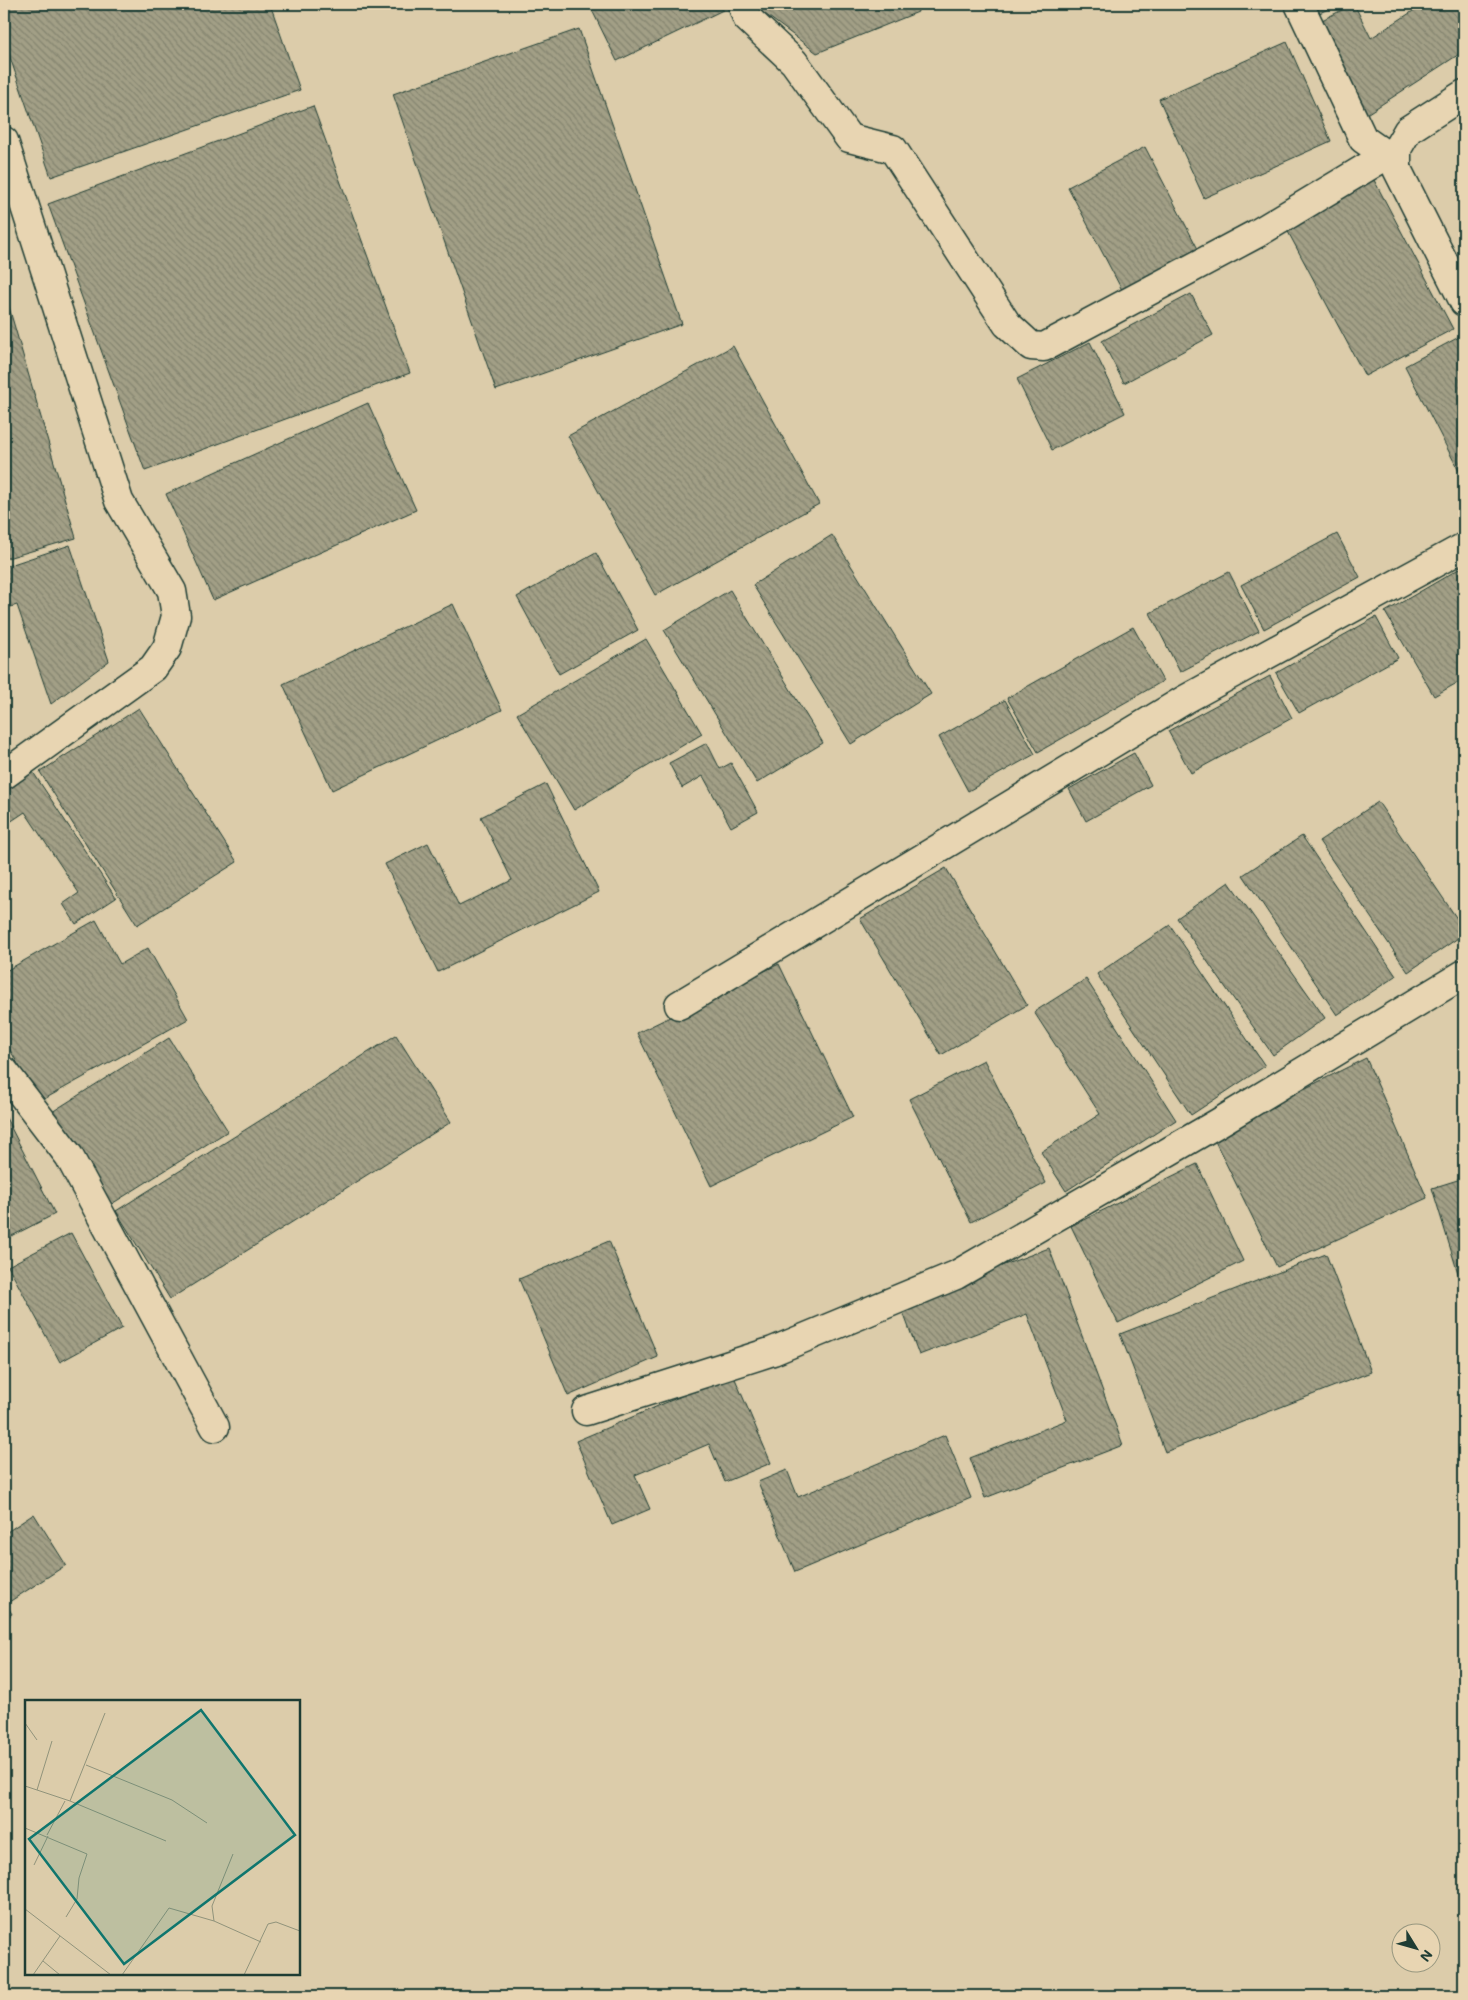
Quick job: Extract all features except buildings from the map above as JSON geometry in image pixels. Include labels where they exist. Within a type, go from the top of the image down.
[{"type":"street","points":[[742,4],[747,18],[794,62],[850,138],[892,148],[1006,324],[1031,346],[1044,347],[1256,234],[1391,152],[1408,130],[1464,94]]},
{"type":"street","points":[[1299,4],[1363,139],[1391,152],[1397,169],[1464,302]]},
{"type":"street","points":[[4,141],[119,501],[172,591],[176,616],[167,648],[153,668],[4,774]]},
{"type":"street","points":[[679,1005],[1186,700],[1464,547]]},
{"type":"street","points":[[586,1411],[773,1351],[956,1275],[1218,1123],[1464,974]]},
{"type":"street","points":[[4,1071],[69,1156],[215,1427]]}]
